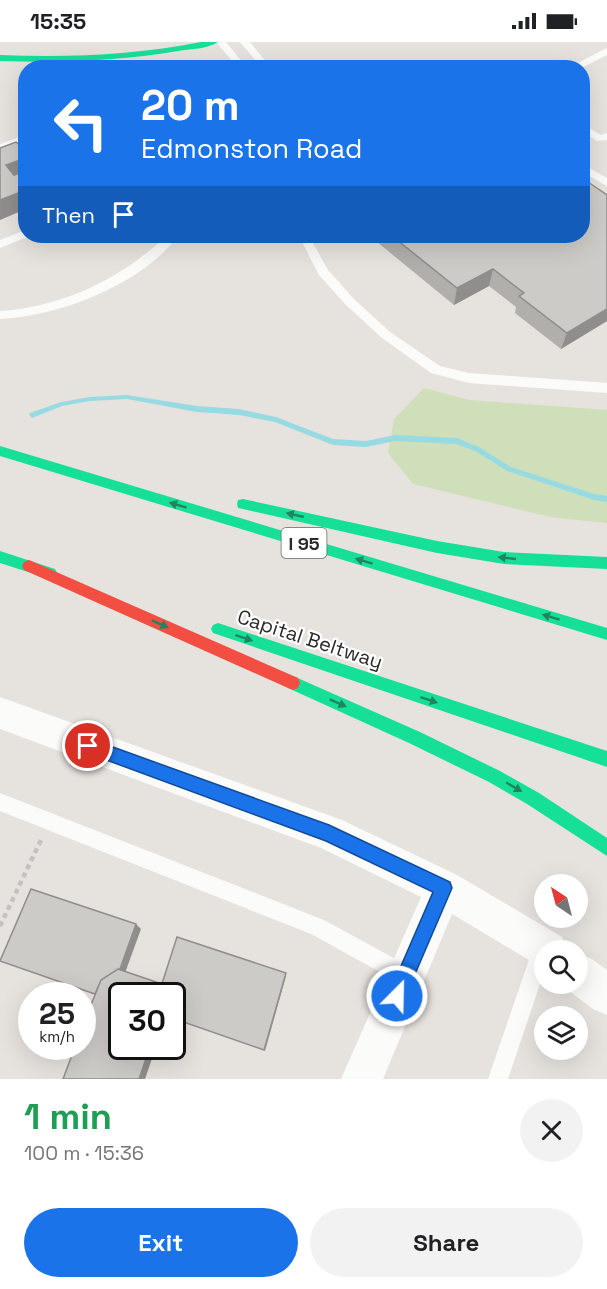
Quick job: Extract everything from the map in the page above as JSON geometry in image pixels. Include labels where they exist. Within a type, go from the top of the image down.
[{"type":"main road","points":[[103,60],[214,42]]},
{"type":"main road","points":[[0,58],[25,60]]},
{"type":"main road","points":[[0,450],[172,488]]},
{"type":"main road","name":"I 95","points":[[0,450],[607,634]]},
{"type":"main road","points":[[230,501],[437,547],[504,558],[607,563]]},
{"type":"main road","points":[[0,556],[165,612]]},
{"type":"main road","points":[[30,566],[444,750],[507,783],[575,823],[607,848]]},
{"type":"main road","name":"Capital Beltway","points":[[199,623],[607,759]]},
{"type":"street","points":[[0,713],[329,834],[444,888],[534,942]]},
{"type":"street","points":[[362,1079],[444,888]]},
{"type":"street","points":[[588,981],[607,995]]},
{"type":"lane","points":[[221,42],[236,60]]},
{"type":"lane","points":[[245,42],[260,60]]},
{"type":"lane","points":[[588,60],[607,51]]},
{"type":"lane","points":[[590,131],[605,139]]},
{"type":"lane","points":[[0,148],[18,141]]},
{"type":"lane","points":[[590,172],[607,183]]},
{"type":"lane","points":[[0,244],[18,237]]},
{"type":"lane","points":[[0,315],[20,314],[48,308],[88,292],[146,260],[164,243]]},
{"type":"lane","points":[[308,243],[323,272],[350,302],[386,335],[436,370],[469,378],[607,388]]},
{"type":"lane","points":[[0,802],[317,927],[405,975]]},
{"type":"lane","points":[[498,1079],[534,979]]},
{"type":"path","points":[[0,926],[49,822]]},
{"type":"green space","points":[[424,388],[469,400],[607,410],[607,523],[550,517],[413,484],[388,453],[394,419]]},
{"type":"building","points":[[16,142],[18,144],[18,161],[6,165],[14,175],[18,174],[18,193],[0,200],[0,148]]},
{"type":"building","points":[[590,183],[607,195],[607,309],[567,333],[519,296],[524,293],[493,269],[457,288],[401,243],[590,243]]},
{"type":"building","points":[[31,889],[136,924],[120,969],[101,980],[96,992],[96,982],[60,982],[0,961]]},
{"type":"building","points":[[177,937],[286,973],[264,1050],[186,1023],[186,982],[163,982]]},
{"type":"building","points":[[118,969],[156,982],[108,982],[108,1060],[146,1060],[139,1079],[63,1079],[70,1060],[96,1060],[96,992],[101,980]]},
{"type":"waterway","points":[[32,415],[61,404],[90,399],[127,397],[197,409],[239,412],[276,420],[333,442],[366,444],[395,438],[457,441],[477,449],[509,469],[594,497],[607,499]]},
{"type":"traffic: fast","points":[[0,58],[108,57],[214,42]]},
{"type":"traffic: fast","points":[[0,451],[607,634]]},
{"type":"traffic: fast","points":[[243,504],[437,547],[504,558],[607,563]]},
{"type":"traffic: fast","points":[[0,557],[50,573]]},
{"type":"traffic: fast","points":[[218,629],[607,759]]},
{"type":"traffic: fast","points":[[293,683],[455,756],[533,799],[571,822],[607,848]]},
{"type":"traffic: jam","points":[[29,566],[293,683]]},
{"type":"route","points":[[88,746],[329,834],[444,888],[397,996]]}]
